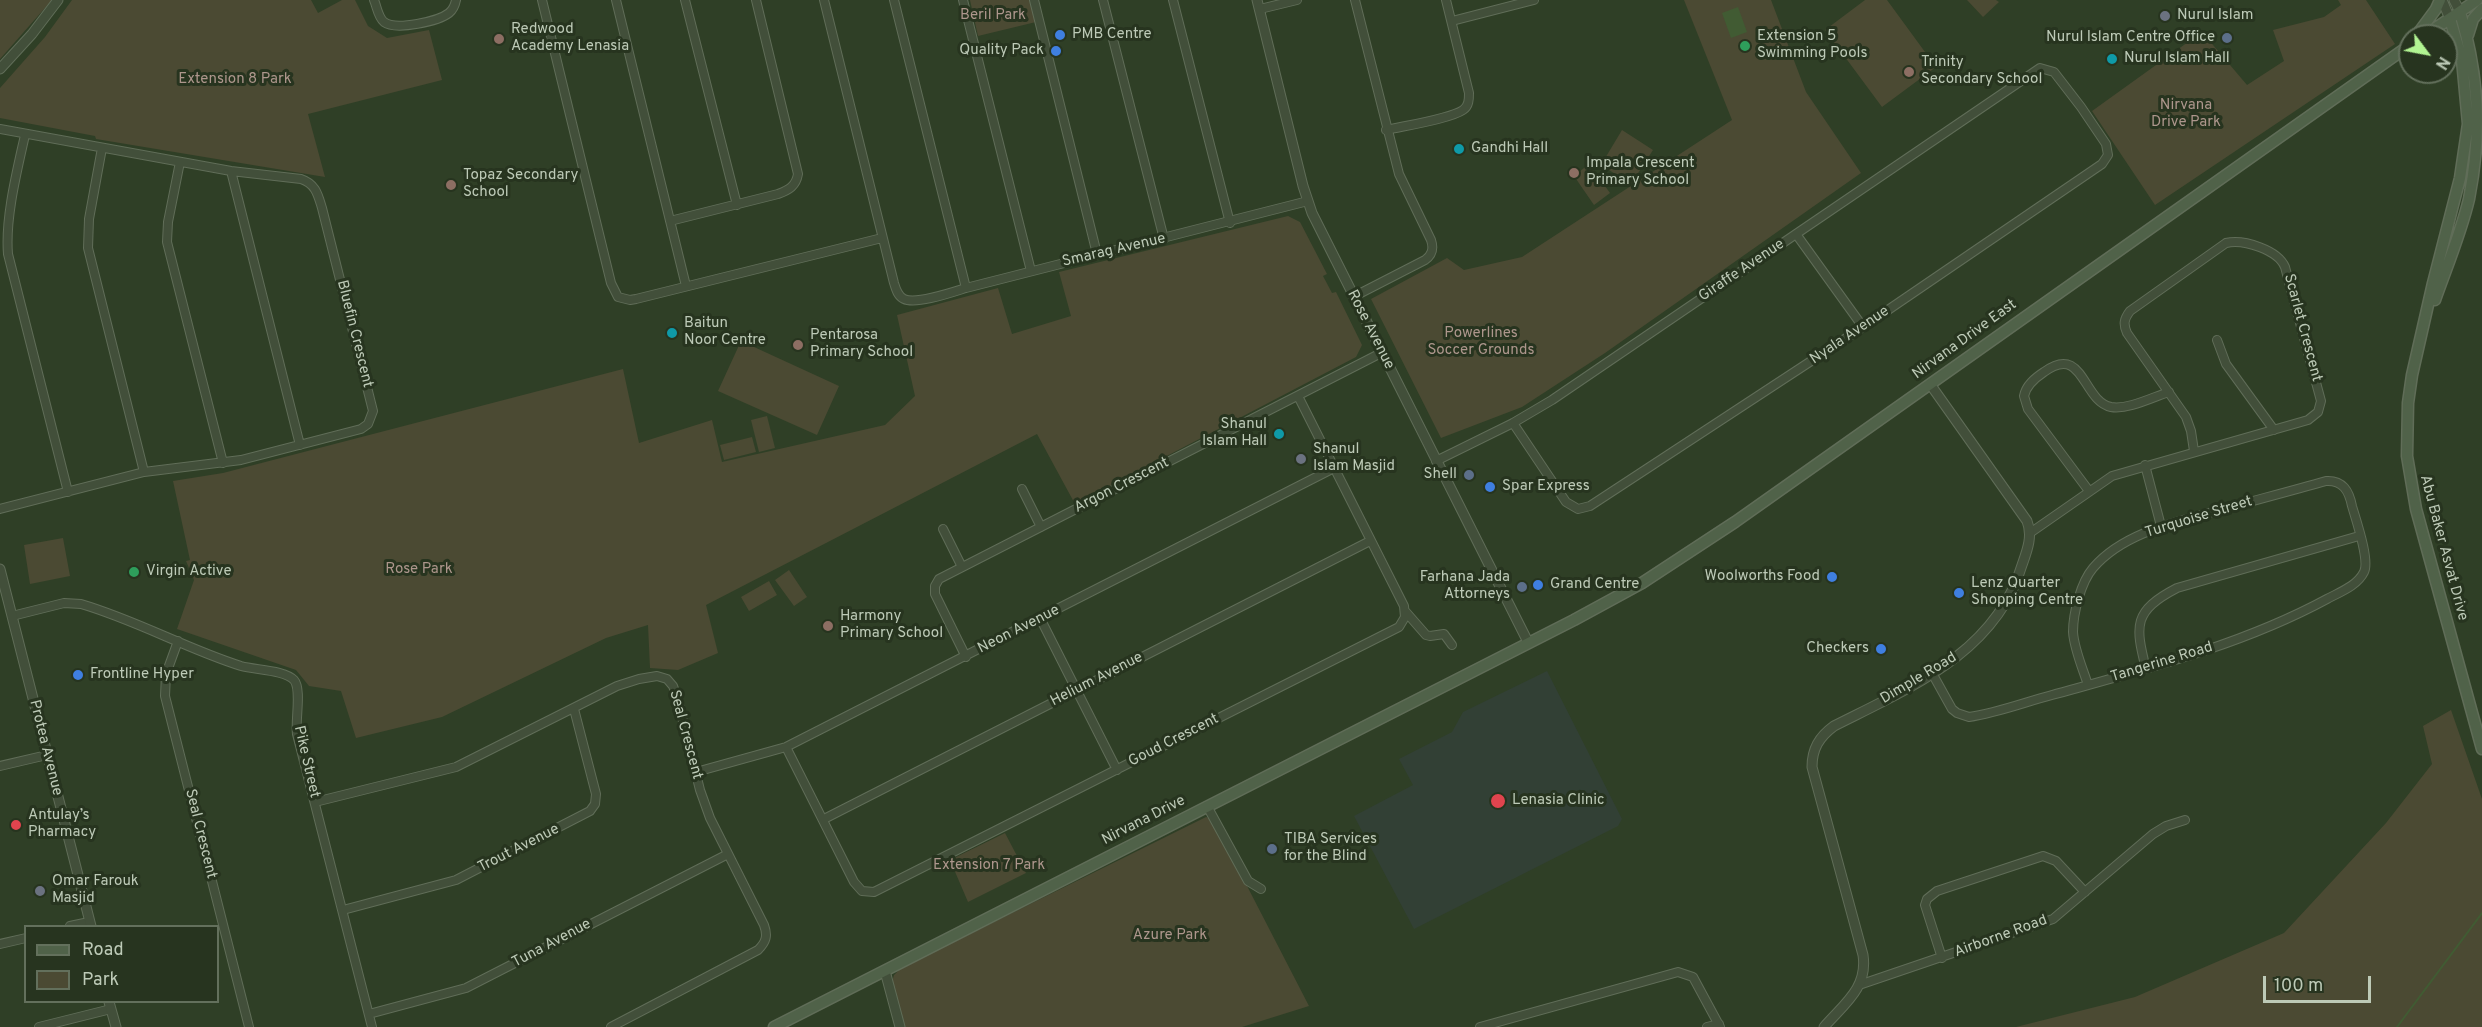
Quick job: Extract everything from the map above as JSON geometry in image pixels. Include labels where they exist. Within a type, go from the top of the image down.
[{"type":"main road","points":[[2425,24],[2441,0]]},
{"type":"main road","points":[[2442,24],[2477,0]]},
{"type":"main road","points":[[2468,39],[2470,24],[2482,9]]},
{"type":"main road","name":"Abu Baker Asvat Drive","points":[[2417,352],[2465,213],[2478,147],[2479,104],[2474,64],[2460,12]]},
{"type":"main road","name":"Abu Baker Asvat Drive","points":[[2450,19],[2462,60],[2468,114],[2463,161],[2417,352],[2408,404],[2408,472],[2416,509],[2482,748]]},
{"type":"main road","name":"Nirvana Drive East","points":[[1528,642],[1633,588],[1680,559],[2398,53]]},
{"type":"main road","points":[[2458,54],[2462,60]]},
{"type":"main road","name":"Nirvana Drive","points":[[774,1027],[1528,642]]},
{"type":"street","points":[[0,69],[32,34],[58,0]]},
{"type":"street","points":[[374,0],[381,19],[399,27],[447,14],[454,8],[456,0]]},
{"type":"street","points":[[542,0],[610,276],[618,297],[630,300],[882,238],[824,0]]},
{"type":"street","points":[[616,0],[686,286]]},
{"type":"street","points":[[685,0],[737,205]]},
{"type":"street","points":[[670,221],[786,191],[794,185],[798,177],[756,0]]},
{"type":"street","points":[[894,0],[966,288]]},
{"type":"street","points":[[963,0],[1031,271]]},
{"type":"street","points":[[1034,0],[1097,254]]},
{"type":"street","points":[[1103,0],[1164,239]]},
{"type":"street","points":[[1173,0],[1230,223]]},
{"type":"street","points":[[1258,5],[1296,0]]},
{"type":"street","points":[[1353,297],[1425,260],[1431,255],[1433,249],[1431,240],[1398,174],[1355,0]]},
{"type":"street","points":[[1386,130],[1451,115],[1466,107],[1469,93],[1446,0]]},
{"type":"street","points":[[1452,21],[1534,0]]},
{"type":"street","points":[[2441,0],[2450,19]]},
{"type":"street","points":[[2454,0],[2460,12]]},
{"type":"street","name":"Rose Avenue","points":[[1258,5],[1308,201],[1353,297],[1528,642]]},
{"type":"street","name":"Giraffe Avenue","points":[[1436,461],[1513,423],[1562,394],[2040,68]]},
{"type":"street","name":"Nyala Avenue","points":[[1513,423],[1566,502],[1578,509],[1584,509],[1707,431],[1863,327],[2106,160],[2108,150],[2106,144],[2082,107],[2055,72],[2040,68]]},
{"type":"street","name":"Bluefin Crescent","points":[[0,129],[231,171],[306,180],[317,190],[371,401],[372,416],[368,424],[361,429],[300,445],[223,463],[144,472],[0,509]]},
{"type":"street","points":[[25,135],[10,219],[8,254],[68,492]]},
{"type":"street","points":[[102,148],[89,219],[88,248],[144,472]]},
{"type":"street","points":[[180,162],[168,222],[167,242],[223,463]]},
{"type":"street","points":[[231,171],[300,445]]},
{"type":"street","name":"Smarag Avenue","points":[[882,238],[897,292],[906,300],[919,300],[1097,254],[1230,223],[1308,201]]},
{"type":"street","points":[[1796,234],[1863,327]]},
{"type":"street","name":"Scarlet Crescent","points":[[2194,451],[2188,423],[2127,333],[2124,323],[2130,311],[2218,247],[2231,242],[2270,250],[2276,253],[2283,262],[2321,401],[2318,412],[2308,420],[2274,430]]},
{"type":"street","points":[[1930,384],[2025,518],[2030,533],[2112,476],[2274,430],[2226,364],[2217,340]]},
{"type":"street","name":"Argon Crescent","points":[[966,657],[934,590],[939,579],[1381,353]]},
{"type":"street","points":[[2089,490],[2028,409],[2024,396],[2030,384],[2056,364],[2066,364],[2078,371],[2102,402],[2112,407],[2126,406],[2169,392]]},
{"type":"street","points":[[1298,396],[1405,611],[1426,635],[1444,634],[1452,645]]},
{"type":"street","points":[[2145,465],[2161,526]]},
{"type":"street","name":"Neon Avenue","points":[[696,772],[786,747],[1334,468]]},
{"type":"street","name":"Turquoise Street","points":[[2088,685],[2073,633],[2078,607],[2089,574],[2106,556],[2122,545],[2161,526],[2333,481],[2347,490],[2359,536]]},
{"type":"street","points":[[1022,489],[1041,527]]},
{"type":"street","points":[[943,529],[962,567]]},
{"type":"street","name":"Dimple Road","points":[[1859,985],[1864,974],[1863,955],[1815,781],[1812,767],[1813,751],[1821,737],[1834,726],[1908,688],[1973,645],[2002,609],[2016,585],[2030,533]]},
{"type":"street","points":[[2146,669],[2138,628],[2146,609],[2166,594],[2177,588],[2359,536]]},
{"type":"street","name":"Tangerine Road","points":[[1932,673],[1952,709],[1969,717],[2146,669],[2262,629],[2312,607],[2355,583],[2366,566],[2359,536]]},
{"type":"street","name":"Helium Avenue","points":[[824,819],[1370,541]]},
{"type":"street","name":"Protea Avenue","points":[[0,569],[90,924]]},
{"type":"street","name":"Pike Street","points":[[12,616],[75,603],[231,662],[256,670],[282,674],[294,680],[299,689],[297,734],[372,1027]]},
{"type":"street","name":"Goud Crescent","points":[[786,747],[854,882],[862,891],[870,893],[1399,627],[1403,622],[1405,611]]},
{"type":"street","points":[[1040,618],[1117,770]]},
{"type":"street","name":"Seal Crescent","points":[[178,641],[166,674],[165,696],[248,1027]]},
{"type":"street","name":"Seal Crescent","points":[[315,802],[456,767],[625,683],[650,676],[667,680],[673,686],[677,697],[710,818],[767,935],[759,950],[611,1027]]},
{"type":"street","name":"Trout Avenue","points":[[343,910],[456,880],[590,811],[596,800],[596,794],[574,709]]},
{"type":"street","points":[[0,766],[47,755]]},
{"type":"street","points":[[1208,806],[1248,881],[1261,889]]},
{"type":"street","name":"Airborne Road","points":[[1859,985],[2045,923],[2060,914],[2159,829],[2186,820]]},
{"type":"street","name":"Tuna Avenue","points":[[369,1014],[466,988],[728,854]]},
{"type":"street","points":[[1942,958],[1925,904],[1927,898],[1937,891],[2043,856],[2056,861],[2085,892]]},
{"type":"street","points":[[0,944],[24,938]]},
{"type":"street","points":[[885,971],[900,1027]]},
{"type":"street","points":[[1480,1027],[1678,972],[1694,977],[1720,1025],[1707,1027]]},
{"type":"street","points":[[1824,1027],[1859,985]]},
{"type":"street","points":[[39,1027],[110,1005],[116,1027]]},
{"type":"shaded area","points":[[1738,7],[1747,32],[1731,38],[1722,13]]},
{"type":"shaded area","name":"Lenasia Clinic","points":[[1547,671],[1622,819],[1618,826],[1414,929],[1354,816],[1413,785],[1399,759],[1452,732],[1463,712]]},
{"type":"green space","points":[[0,0],[52,0],[0,59]]},
{"type":"green space","name":"Extension 8 Park","points":[[72,0],[311,0],[318,13],[342,0],[355,0],[368,26],[387,38],[429,30],[442,80],[308,114],[325,177],[96,139],[95,136],[0,118],[0,88],[45,37]]},
{"type":"green space","name":"Beril Park","points":[[970,0],[1031,0],[1036,22],[978,36]]},
{"type":"green space","name":"Powerlines Soccer Grounds","points":[[1684,0],[1771,0],[1806,92],[1861,173],[1605,353],[1522,407],[1441,438],[1371,299],[1447,258],[1464,270],[1522,257],[1732,120]]},
{"type":"green space","points":[[1865,0],[1887,0],[1936,67],[1882,107],[1825,30]]},
{"type":"green space","points":[[1967,0],[1996,0],[1999,2],[1983,17]]},
{"type":"green space","name":"Nirvana Drive Park","points":[[2338,0],[2366,0],[2395,44],[2155,205],[2092,111],[2202,32],[2247,85],[2284,61],[2273,30],[2324,17],[2341,5]]},
{"type":"green space","points":[[1622,130],[1653,150],[1631,184],[1601,165]]},
{"type":"green space","points":[[1589,164],[1610,193],[1594,205],[1574,176]]},
{"type":"green space","name":"Rose Park","points":[[1288,216],[1300,222],[1327,274],[1323,276],[1332,293],[1336,292],[1362,345],[1356,357],[1075,504],[1037,434],[706,605],[718,653],[678,670],[650,668],[648,625],[606,638],[442,717],[356,738],[341,691],[309,686],[296,670],[177,629],[194,580],[186,561],[190,560],[173,481],[223,473],[623,369],[639,443],[712,420],[722,462],[885,425],[915,396],[897,315],[998,288],[1012,334],[1071,316],[1059,272]]},
{"type":"green space","points":[[741,341],[839,386],[817,435],[718,391]]},
{"type":"green space","points":[[767,416],[775,448],[759,452],[751,420]]},
{"type":"green space","points":[[752,437],[756,452],[724,460],[720,445]]},
{"type":"green space","points":[[63,538],[70,576],[30,584],[24,545]]},
{"type":"green space","points":[[789,570],[807,597],[794,606],[775,580]]},
{"type":"green space","points":[[769,581],[777,595],[749,611],[741,597]]},
{"type":"green space","points":[[2451,710],[2482,799],[2482,1027],[2016,1027],[2135,997],[2284,933],[2386,823],[2432,764],[2423,726]]},
{"type":"green space","name":"Azure Park","points":[[1206,817],[1213,820],[1309,1006],[1242,1027],[905,1027],[892,982],[894,975],[901,968]]},
{"type":"green space","name":"Extension 7 Park","points":[[1005,833],[1026,873],[968,902],[950,860]]},
{"type":"waterway","points":[[2397,1027],[2482,913]]},
{"type":"place","name":"Nurul Islam","points":[[2165,16]]},
{"type":"place","name":"PMB Centre","points":[[1060,35]]},
{"type":"place","name":"Nurul Islam Centre Office","points":[[2227,38]]},
{"type":"place","name":"Redwood Academy Lenasia","points":[[499,39]]},
{"type":"place","name":"Extension 5 Swimming Pools","points":[[1745,46]]},
{"type":"place","name":"Quality Pack","points":[[1056,51]]},
{"type":"place","name":"Nurul Islam Hall","points":[[2112,59]]},
{"type":"place","name":"Trinity Secondary School","points":[[1909,72]]},
{"type":"place","name":"Gandhi Hall","points":[[1459,149]]},
{"type":"place","name":"Impala Crescent Primary School","points":[[1574,173]]},
{"type":"place","name":"Topaz Secondary School","points":[[451,185]]},
{"type":"place","name":"Baitun Noor Centre","points":[[672,333]]},
{"type":"place","name":"Pentarosa Primary School","points":[[798,345]]},
{"type":"place","name":"Shanul Islam Hall","points":[[1279,434]]},
{"type":"place","name":"Shanul Islam Masjid","points":[[1301,459]]},
{"type":"place","name":"Shell","points":[[1469,475]]},
{"type":"place","name":"Spar Express","points":[[1490,487]]},
{"type":"place","name":"Virgin Active","points":[[134,572]]},
{"type":"place","name":"Woolworths Food","points":[[1832,577]]},
{"type":"place","name":"Grand Centre","points":[[1538,585]]},
{"type":"place","name":"Farhana Jada Attorneys","points":[[1522,587]]},
{"type":"place","name":"Lenz Quarter Shopping Centre","points":[[1959,593]]},
{"type":"place","name":"Harmony Primary School","points":[[828,626]]},
{"type":"place","name":"Checkers","points":[[1881,649]]},
{"type":"place","name":"Frontline Hyper","points":[[78,675]]},
{"type":"place","name":"Lenasia Clinic","points":[[1498,801]]},
{"type":"place","name":"Antulay’s Pharmacy","points":[[16,825]]},
{"type":"place","name":"TIBA Services for the Blind","points":[[1272,849]]},
{"type":"place","name":"Omar Farouk Masjid","points":[[40,891]]}]
